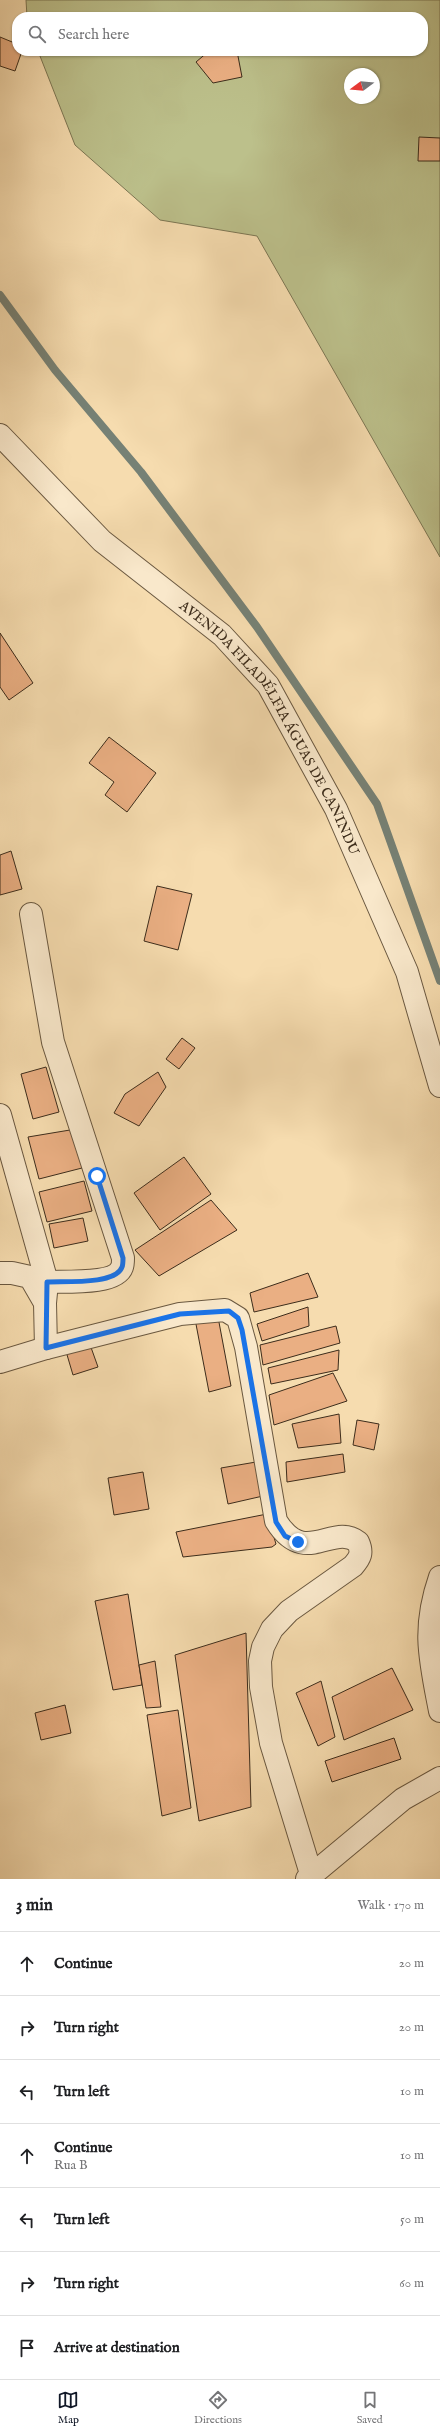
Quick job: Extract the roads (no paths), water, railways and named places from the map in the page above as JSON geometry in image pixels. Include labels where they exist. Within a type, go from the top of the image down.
[{"type":"street","name":"AVENIDA FILADÉLFIA ÁGUAS DE CANINDU","points":[[0,435],[102,541],[222,635],[268,685],[336,809],[407,972],[440,1086]]},
{"type":"street","points":[[31,914],[53,1042],[123,1258],[122,1268],[117,1274],[105,1280],[47,1282]]},
{"type":"street","points":[[0,1115],[47,1282],[45,1303],[46,1348]]},
{"type":"street","points":[[0,1273],[30,1277],[45,1303]]},
{"type":"street","points":[[0,1362],[46,1348],[180,1314],[225,1310],[238,1318],[243,1335],[276,1522],[285,1536],[298,1542],[311,1543],[347,1536],[358,1542],[361,1549],[360,1558],[353,1566],[326,1587],[289,1611],[272,1630],[263,1647],[260,1661],[261,1687],[271,1743],[310,1878],[403,1798],[440,1778]]},
{"type":"street","points":[[440,1577],[429,1616],[428,1634],[429,1654],[440,1711]]},
{"type":"waterway","points":[[0,295],[55,370],[141,472],[257,627],[377,804],[440,981]]}]
